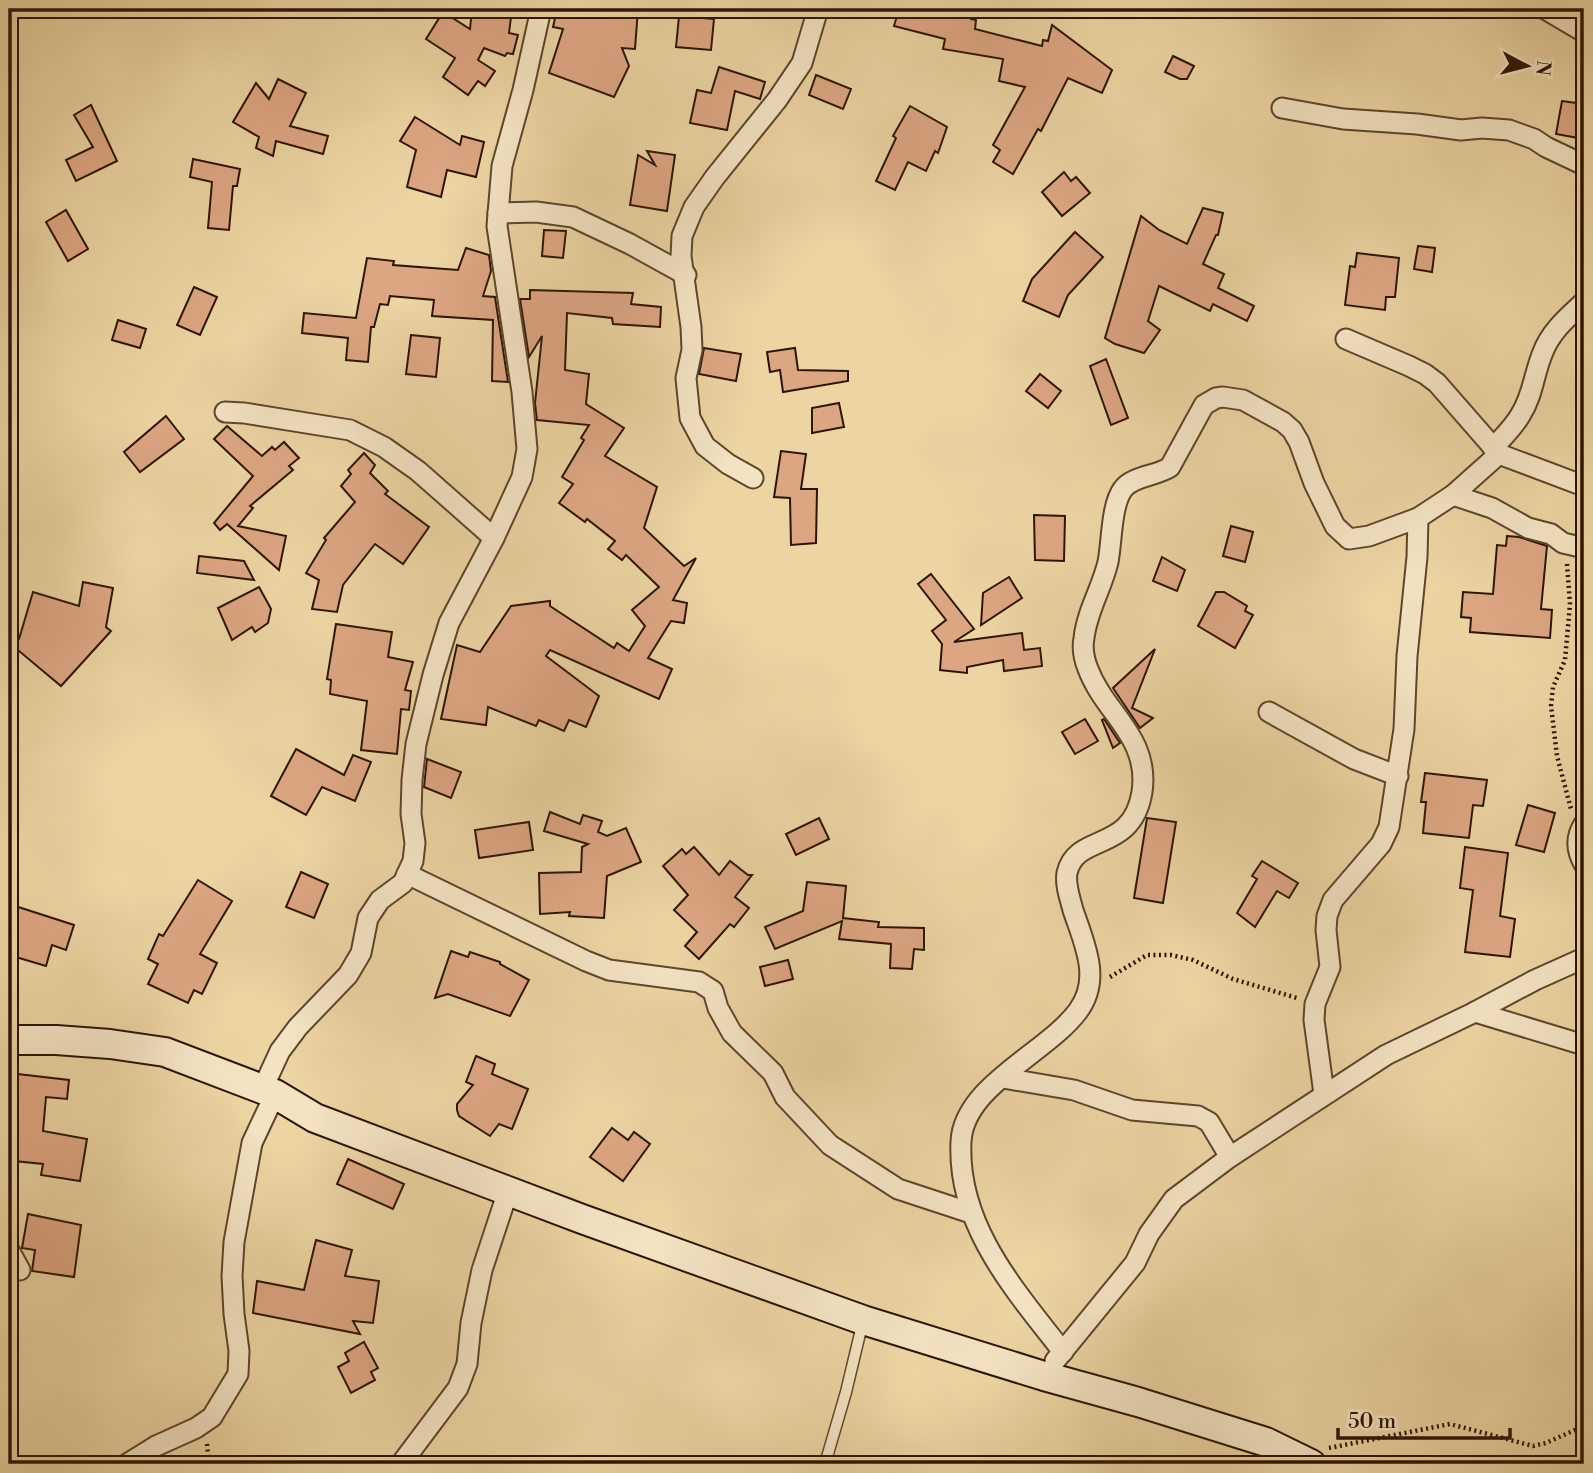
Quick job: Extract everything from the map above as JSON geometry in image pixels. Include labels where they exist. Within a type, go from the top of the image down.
[{"type":"street","points":[[127,1464],[212,1418],[238,1374],[239,1351],[232,1276],[234,1242],[252,1143],[280,1051],[298,1027],[348,975],[361,953],[368,918],[380,900],[403,883],[413,861],[415,843],[411,814],[412,780],[416,744],[432,675],[449,623],[494,538],[522,477],[527,449],[522,392],[497,226],[502,166],[541,9]]},
{"type":"street","points":[[753,478],[728,464],[705,446],[690,418],[686,378],[692,350],[691,327],[681,256],[682,236],[694,207],[777,100],[802,63],[818,9]]},
{"type":"street","points":[[1545,9],[1584,32]]},
{"type":"street","points":[[1282,108],[1343,120],[1417,124],[1461,130],[1482,128],[1508,131],[1534,139],[1584,165]]},
{"type":"street","points":[[498,213],[536,212],[573,217],[685,275]]},
{"type":"street","points":[[1063,1352],[1005,1277],[984,1243],[971,1213],[960,1166],[961,1138],[970,1110],[986,1091],[1049,1041],[1078,1012],[1087,995],[1091,971],[1070,899],[1067,874],[1078,853],[1128,827],[1137,811],[1142,792],[1143,768],[1136,747],[1100,692],[1088,670],[1083,652],[1086,626],[1104,577],[1116,505],[1123,488],[1170,467],[1204,405],[1223,397],[1256,406],[1292,430],[1327,511],[1344,537],[1362,538],[1418,518],[1453,495],[1496,451],[1522,414],[1549,338],[1584,302]]},
{"type":"street","points":[[1346,339],[1425,374],[1437,383],[1496,451],[1584,486]]},
{"type":"street","points":[[225,412],[350,430],[384,447],[418,471],[494,538]]},
{"type":"street","points":[[1453,495],[1492,508],[1528,528],[1550,534],[1563,543],[1576,546],[1584,543]]},
{"type":"street","points":[[1324,1094],[1314,1020],[1315,1004],[1330,967],[1327,916],[1334,900],[1381,844],[1389,827],[1404,729],[1418,518]]},
{"type":"street","points":[[1269,712],[1354,759],[1398,776]]},
{"type":"street","points":[[1581,830],[1577,852],[1584,864]]},
{"type":"street","points":[[407,874],[597,965],[635,974],[699,982],[713,991],[718,1008],[732,1033],[773,1073],[785,1097],[830,1145],[898,1189],[971,1213]]},
{"type":"street","points":[[1044,1376],[1135,1263],[1149,1234],[1174,1199],[1230,1157],[1386,1055],[1584,958]]},
{"type":"street","points":[[1475,1012],[1584,1045]]},
{"type":"street","points":[[9,1040],[110,1044],[165,1052],[269,1092],[315,1118],[863,1320],[1253,1438],[1302,1460]]},
{"type":"street","points":[[1003,1078],[1074,1090],[1132,1110],[1198,1116],[1209,1122],[1230,1157]]},
{"type":"street","points":[[401,1464],[458,1388],[467,1364],[471,1323],[482,1270],[508,1191]]},
{"type":"street","points":[[9,1250],[20,1270]]},
{"type":"lane","points":[[825,1464],[863,1320]]},
{"type":"path","points":[[1563,543],[1570,579],[1567,636],[1565,660],[1553,687],[1551,706],[1557,757],[1570,798],[1573,821],[1581,830]]},
{"type":"path","points":[[1087,995],[1147,954],[1157,954],[1193,960],[1233,979],[1315,1004]]},
{"type":"path","points":[[1302,1460],[1450,1424],[1533,1446],[1584,1426]]},
{"type":"building","points":[[472,9],[512,9],[509,33],[518,35],[513,54],[507,53],[505,56],[484,48],[478,60],[495,71],[485,86],[478,81],[468,95],[443,77],[455,58],[426,39],[443,12],[470,29]]},
{"type":"building","points":[[557,9],[638,9],[635,49],[622,48],[629,66],[614,97],[549,73],[563,29],[553,27]]},
{"type":"building","points":[[899,9],[972,11],[971,19],[976,20],[975,29],[1042,46],[1043,40],[1048,41],[1052,25],[1112,70],[1102,93],[1068,78],[1041,131],[1038,129],[1013,174],[993,162],[1000,150],[993,145],[1025,87],[999,81],[1003,59],[943,49],[945,39],[894,26]]},
{"type":"building","points":[[679,16],[714,19],[711,50],[676,47]]},
{"type":"building","points":[[1173,56],[1194,66],[1187,79],[1180,79],[1165,72]]},
{"type":"building","points":[[719,67],[765,82],[760,99],[735,91],[727,130],[690,123],[697,90],[711,93]]},
{"type":"building","points":[[816,75],[851,89],[843,109],[809,95]]},
{"type":"building","points":[[278,79],[306,93],[290,126],[328,136],[323,154],[276,141],[273,156],[256,148],[259,137],[233,122],[256,83],[269,99]]},
{"type":"building","points":[[1562,101],[1584,104],[1584,139],[1556,134]]},
{"type":"building","points":[[91,105],[117,161],[76,181],[66,160],[93,147],[74,115]]},
{"type":"building","points":[[910,106],[947,127],[938,153],[935,151],[926,171],[908,162],[895,190],[876,181],[896,138],[893,136]]},
{"type":"building","points":[[415,117],[460,145],[462,136],[484,142],[476,177],[447,170],[441,197],[407,187],[416,150],[400,141]]},
{"type":"building","points":[[647,151],[675,155],[667,211],[630,205],[638,155],[655,165]]},
{"type":"building","points":[[193,159],[240,169],[237,186],[233,186],[229,230],[208,228],[212,182],[190,177]]},
{"type":"building","points":[[1064,172],[1071,181],[1076,177],[1090,193],[1062,216],[1042,192]]},
{"type":"building","points":[[1203,208],[1223,213],[1218,235],[1203,264],[1224,274],[1218,288],[1254,306],[1247,321],[1213,304],[1210,311],[1159,286],[1148,321],[1160,330],[1144,353],[1105,338],[1141,216],[1159,230],[1187,244]]},
{"type":"building","points":[[66,210],[88,249],[68,261],[46,222]]},
{"type":"building","points":[[544,230],[566,231],[563,258],[542,256]]},
{"type":"building","points":[[1075,232],[1103,257],[1068,295],[1059,317],[1023,301],[1032,279]]},
{"type":"building","points":[[1418,246],[1435,248],[1432,272],[1414,269]]},
{"type":"building","points":[[466,248],[489,255],[491,271],[483,296],[495,297],[508,382],[492,381],[493,320],[432,316],[434,300],[390,296],[388,305],[380,304],[374,327],[371,327],[368,362],[346,360],[348,338],[302,333],[304,313],[356,318],[367,258],[394,261],[393,265],[458,270]]},
{"type":"building","points":[[1357,253],[1399,258],[1395,297],[1386,297],[1385,310],[1345,305],[1350,266],[1355,267]]},
{"type":"building","points":[[194,287],[217,297],[200,335],[177,325]]},
{"type":"building","points":[[530,290],[633,293],[631,304],[661,307],[660,327],[613,324],[612,318],[567,313],[565,370],[589,374],[586,404],[624,428],[605,456],[657,487],[644,528],[684,566],[696,558],[673,600],[687,603],[684,623],[671,621],[648,658],[672,669],[659,699],[550,650],[546,656],[599,696],[586,727],[569,720],[564,731],[539,720],[536,726],[488,707],[486,725],[441,719],[457,645],[480,652],[511,606],[550,601],[550,606],[614,648],[617,643],[629,651],[645,626],[632,610],[659,587],[626,555],[622,560],[608,549],[615,541],[587,519],[585,522],[559,503],[573,484],[562,477],[584,440],[581,438],[589,425],[537,420],[535,403],[542,336],[529,357],[520,299],[530,299]]},
{"type":"building","points":[[118,320],[146,329],[140,348],[112,340]]},
{"type":"building","points":[[411,335],[440,338],[436,377],[406,374]]},
{"type":"building","points":[[704,348],[741,354],[736,381],[699,374]]},
{"type":"building","points":[[795,348],[798,370],[848,371],[848,381],[783,392],[780,370],[770,372],[767,352]]},
{"type":"building","points":[[1106,359],[1128,418],[1111,425],[1090,366]]},
{"type":"building","points":[[1040,374],[1061,391],[1048,408],[1026,391]]},
{"type":"building","points":[[839,403],[844,427],[812,433],[812,408]]},
{"type":"building","points":[[166,416],[184,439],[140,472],[124,452]]},
{"type":"building","points":[[227,426],[262,456],[272,447],[275,450],[284,442],[299,458],[289,466],[293,470],[250,506],[253,508],[238,526],[286,536],[279,570],[227,524],[220,530],[214,523],[253,476],[214,439]]},
{"type":"building","points":[[781,451],[806,454],[801,489],[817,489],[816,543],[791,545],[790,498],[774,497]]},
{"type":"building","points":[[364,453],[375,465],[370,473],[388,491],[385,494],[429,527],[403,564],[375,544],[343,585],[337,612],[312,609],[319,580],[306,573],[326,540],[324,538],[355,502],[341,486],[351,474],[348,470]]},
{"type":"building","points":[[1034,515],[1065,516],[1064,561],[1035,560]]},
{"type":"building","points":[[1231,526],[1253,532],[1245,562],[1223,556]]},
{"type":"building","points":[[1507,536],[1547,546],[1541,609],[1552,610],[1550,638],[1470,632],[1471,618],[1461,617],[1463,592],[1493,594],[1497,545],[1506,546]]},
{"type":"building","points":[[199,556],[244,561],[254,580],[197,573]]},
{"type":"building","points":[[1162,557],[1185,570],[1177,591],[1153,581]]},
{"type":"building","points":[[931,574],[974,629],[954,642],[1022,633],[1024,650],[1040,648],[1042,666],[1004,671],[1003,660],[967,667],[967,673],[940,670],[942,644],[932,631],[946,620],[918,584]]},
{"type":"building","points":[[1009,577],[1022,598],[981,625],[983,593]]},
{"type":"building","points":[[83,582],[113,588],[106,627],[111,631],[61,686],[13,646],[19,639],[33,592],[79,606]]},
{"type":"building","points":[[259,587],[271,609],[268,623],[255,632],[252,627],[232,640],[218,608]]},
{"type":"building","points":[[1216,592],[1224,592],[1247,606],[1245,611],[1253,615],[1235,648],[1198,626]]},
{"type":"building","points":[[336,624],[392,632],[388,657],[413,662],[405,690],[411,691],[409,710],[401,709],[397,754],[361,750],[367,701],[330,694],[331,680],[327,679]]},
{"type":"building","points":[[1155,649],[1132,708],[1153,718],[1140,728],[1113,688]]},
{"type":"building","points":[[1085,719],[1098,741],[1075,754],[1062,732]]},
{"type":"building","points":[[1104,719],[1120,743],[1113,748],[1102,720]]},
{"type":"building","points":[[296,749],[344,775],[353,755],[371,762],[355,801],[322,787],[306,815],[271,796]]},
{"type":"building","points":[[427,759],[461,772],[451,798],[424,787]]},
{"type":"building","points":[[1425,773],[1487,780],[1483,806],[1473,805],[1469,838],[1423,833],[1426,802],[1421,802]]},
{"type":"building","points":[[1528,805],[1555,813],[1544,852],[1516,845]]},
{"type":"building","points":[[550,812],[580,824],[583,815],[602,821],[598,832],[607,836],[626,828],[641,862],[607,876],[604,918],[569,916],[570,912],[540,914],[539,873],[581,872],[582,847],[588,844],[544,831]]},
{"type":"building","points":[[819,818],[829,839],[796,855],[786,834]]},
{"type":"building","points":[[1147,818],[1176,822],[1163,903],[1134,898]]},
{"type":"building","points":[[529,822],[533,850],[479,858],[475,830]]},
{"type":"building","points":[[694,847],[719,875],[730,861],[748,875],[752,875],[735,897],[749,908],[734,927],[730,924],[699,959],[685,946],[697,932],[674,910],[688,895],[663,866],[682,849],[686,854]]},
{"type":"building","points":[[1465,847],[1508,853],[1500,916],[1515,919],[1510,957],[1465,952],[1473,890],[1460,888]]},
{"type":"building","points":[[1262,861],[1298,883],[1289,898],[1277,891],[1255,927],[1237,913],[1257,879],[1252,876]]},
{"type":"building","points":[[301,872],[328,884],[314,918],[286,907]]},
{"type":"building","points":[[198,880],[232,901],[200,954],[217,963],[202,994],[194,990],[188,1003],[148,984],[158,964],[148,959],[159,934],[163,936]]},
{"type":"building","points":[[807,882],[846,886],[843,918],[879,922],[878,927],[924,928],[924,950],[914,949],[912,969],[890,968],[891,944],[839,939],[842,921],[775,949],[765,927],[803,911]]},
{"type":"building","points":[[9,904],[74,925],[66,950],[52,945],[46,966],[9,955]]},
{"type":"building","points":[[451,951],[468,957],[470,952],[500,962],[529,980],[510,1016],[448,994],[435,998]]},
{"type":"building","points":[[788,960],[793,979],[765,986],[760,967]]},
{"type":"building","points":[[476,1056],[495,1064],[492,1074],[528,1089],[512,1129],[499,1124],[490,1136],[459,1116],[457,1104],[473,1085],[466,1082]]},
{"type":"building","points":[[9,1073],[69,1080],[67,1099],[46,1097],[43,1131],[87,1139],[80,1181],[41,1175],[43,1164],[14,1161],[15,1154],[9,1153],[15,1093],[9,1093]]},
{"type":"building","points":[[612,1128],[628,1140],[634,1132],[650,1144],[623,1181],[590,1157]]},
{"type":"building","points":[[348,1159],[404,1184],[393,1209],[337,1184]]},
{"type":"building","points":[[28,1214],[81,1225],[74,1277],[32,1271],[35,1250],[22,1248]]},
{"type":"building","points":[[316,1240],[352,1250],[345,1276],[379,1281],[373,1323],[353,1321],[360,1334],[253,1313],[257,1281],[304,1290]]},
{"type":"building","points":[[364,1342],[378,1368],[371,1372],[375,1380],[351,1393],[338,1367],[349,1361],[345,1353]]}]
